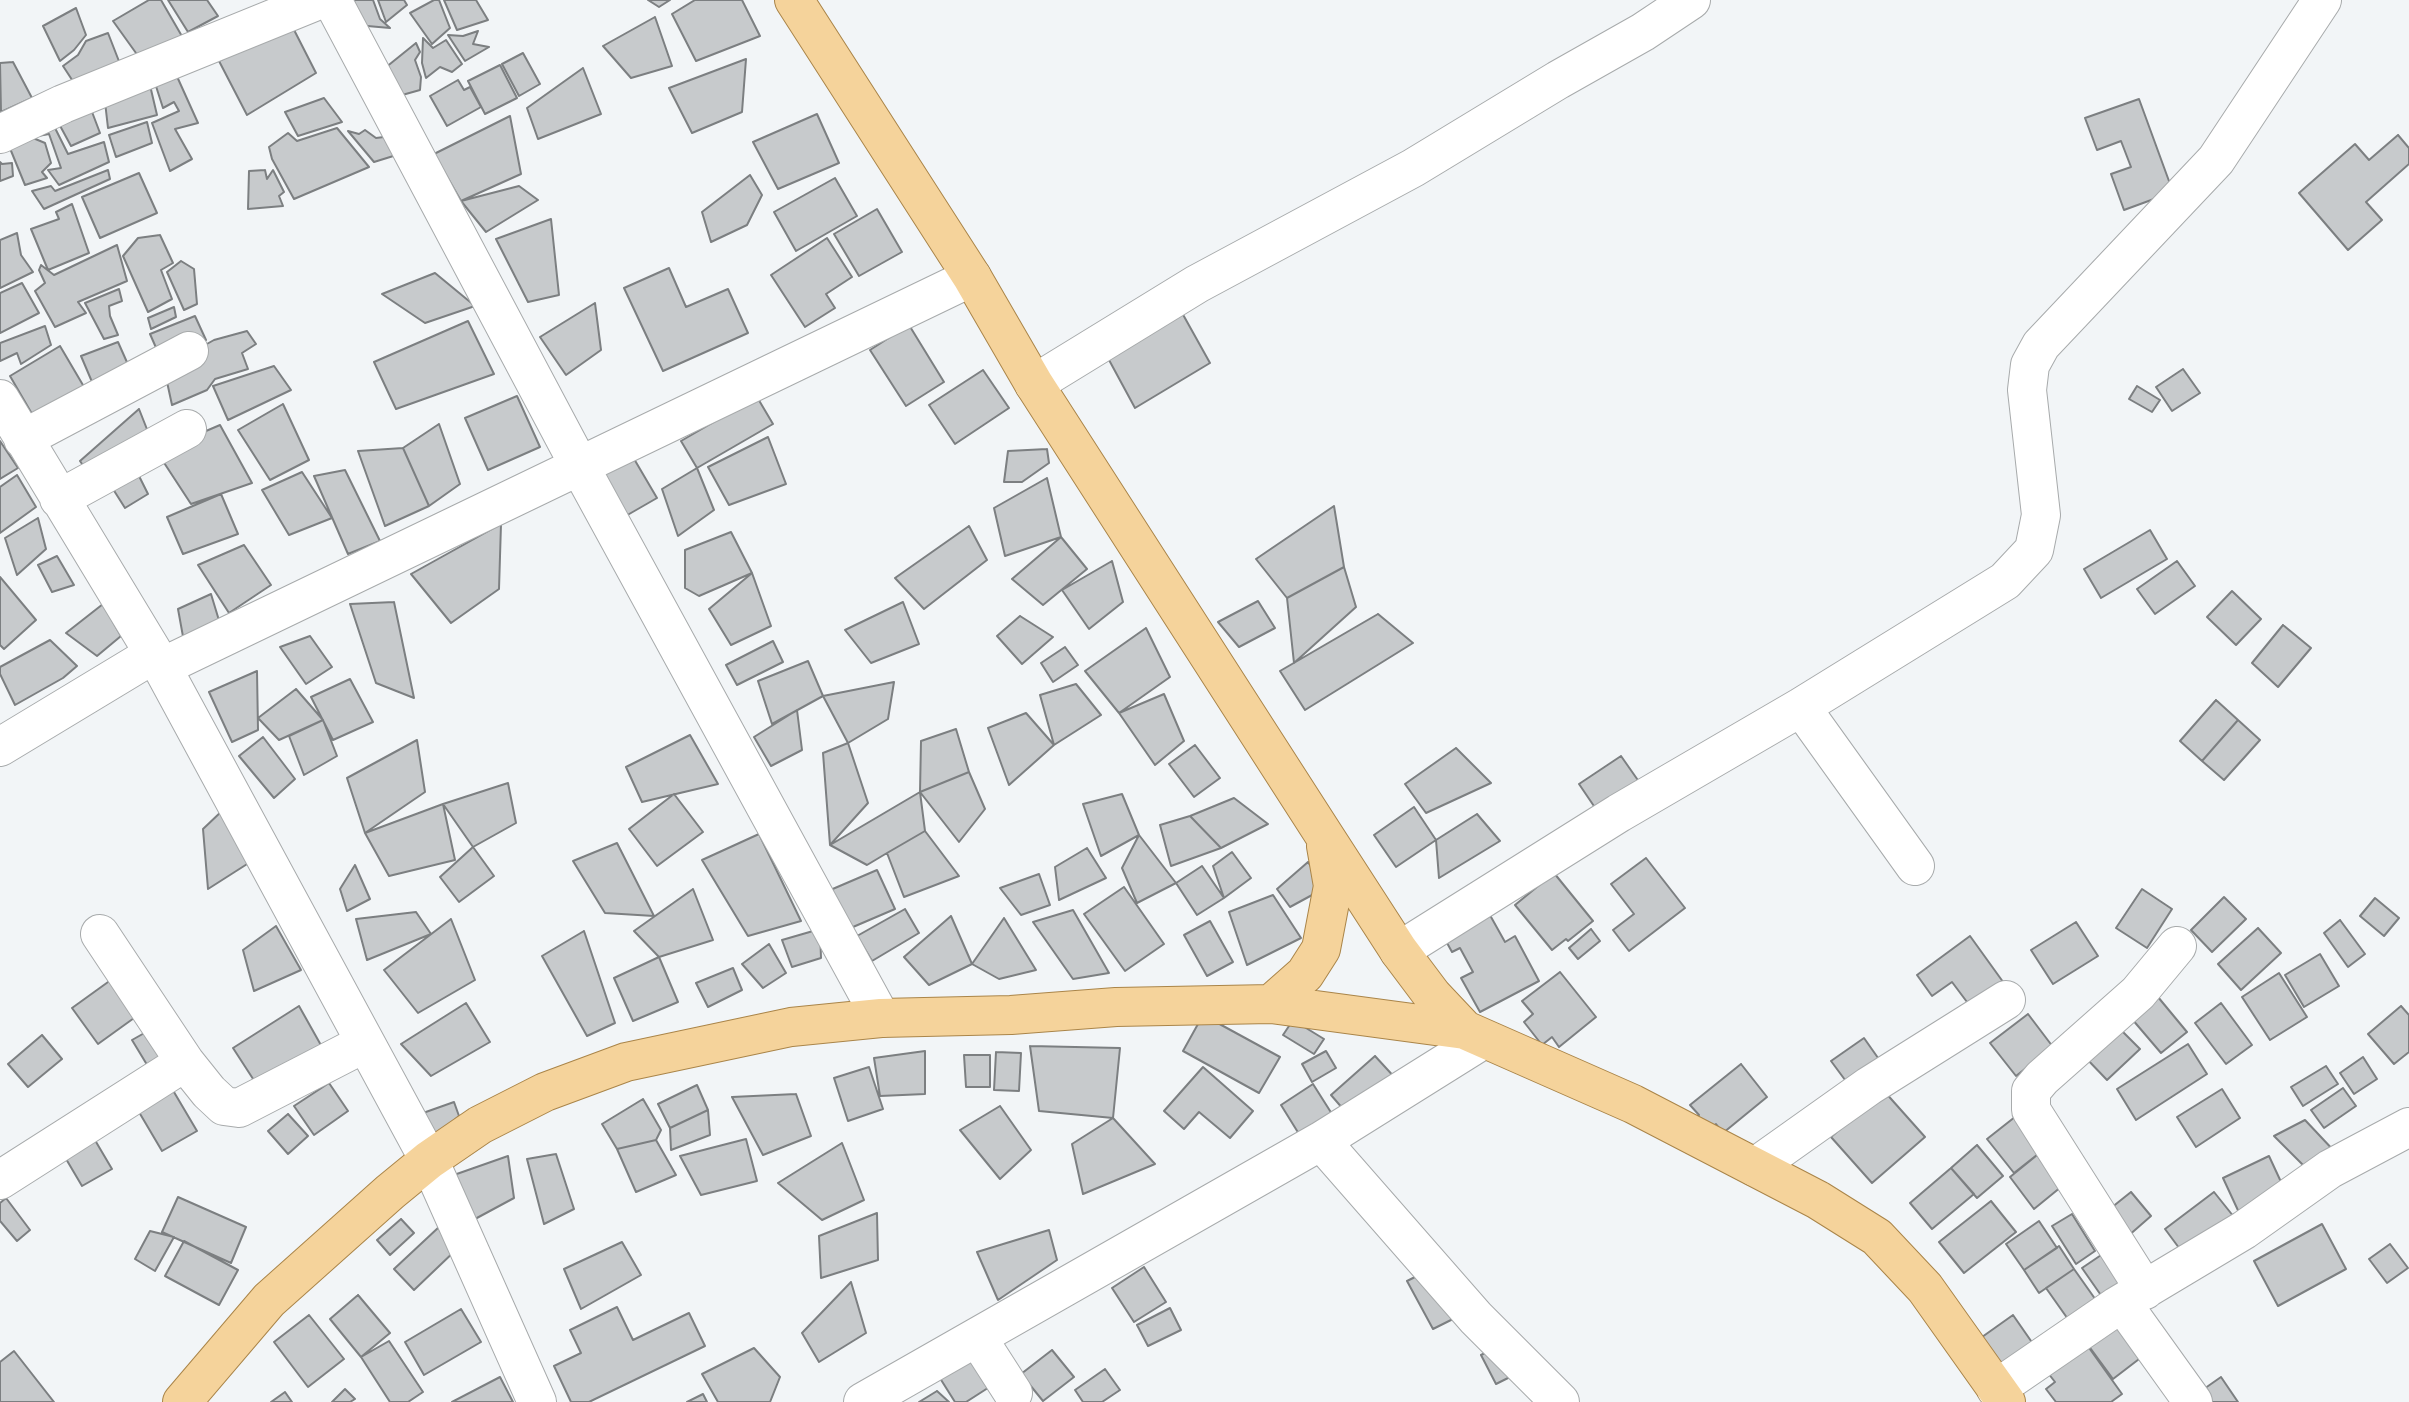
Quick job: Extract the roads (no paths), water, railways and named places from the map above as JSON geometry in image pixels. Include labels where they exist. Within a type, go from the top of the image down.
[{"type":"main road","points":[[794,0],[972,277],[1034,384],[1399,951],[1432,995],[1475,1034]]},
{"type":"main road","points":[[1271,1004],[1305,974],[1321,949],[1333,886],[1324,835]]},
{"type":"main road","points":[[185,1400],[269,1300],[429,1160],[480,1125],[545,1092],[626,1062],[791,1027],[881,1018],[1011,1015],[1116,1007],[1271,1004],[1475,1034],[1633,1104],[1818,1200],[1877,1237],[1926,1288],[2001,1395]]},
{"type":"street","points":[[0,134],[63,104],[319,0]]},
{"type":"street","points":[[332,0],[580,467],[881,1018]]},
{"type":"street","points":[[1034,384],[1197,284],[1413,168],[1643,32],[1691,0]]},
{"type":"street","points":[[1399,951],[1619,813],[1801,707],[2005,581],[2034,550],[2041,515],[2027,390],[2030,365],[2041,345],[2216,160],[2322,0]]},
{"type":"street","points":[[0,747],[158,661],[580,467],[972,277]]},
{"type":"street","points":[[23,439],[189,351]]},
{"type":"street","points":[[0,399],[158,661],[429,1160],[537,1402]]},
{"type":"street","points":[[59,499],[187,429]]},
{"type":"street","points":[[1801,707],[1915,866]]},
{"type":"street","points":[[100,934],[185,1062],[224,1106],[239,1108],[365,1043]]},
{"type":"street","points":[[2177,946],[2138,993],[2042,1078],[2031,1091],[2031,1110],[2193,1402]]},
{"type":"street","points":[[1755,1167],[1869,1086],[2006,1000]]},
{"type":"street","points":[[886,1396],[977,1337],[1321,1141],[1475,1034]]},
{"type":"street","points":[[0,1180],[185,1062]]},
{"type":"street","points":[[2001,1395],[2133,1296],[2244,1230],[2330,1169],[2409,1126]]},
{"type":"street","points":[[1321,1141],[1476,1318],[1560,1402]]},
{"type":"street","points":[[977,1337],[1013,1393]]}]
